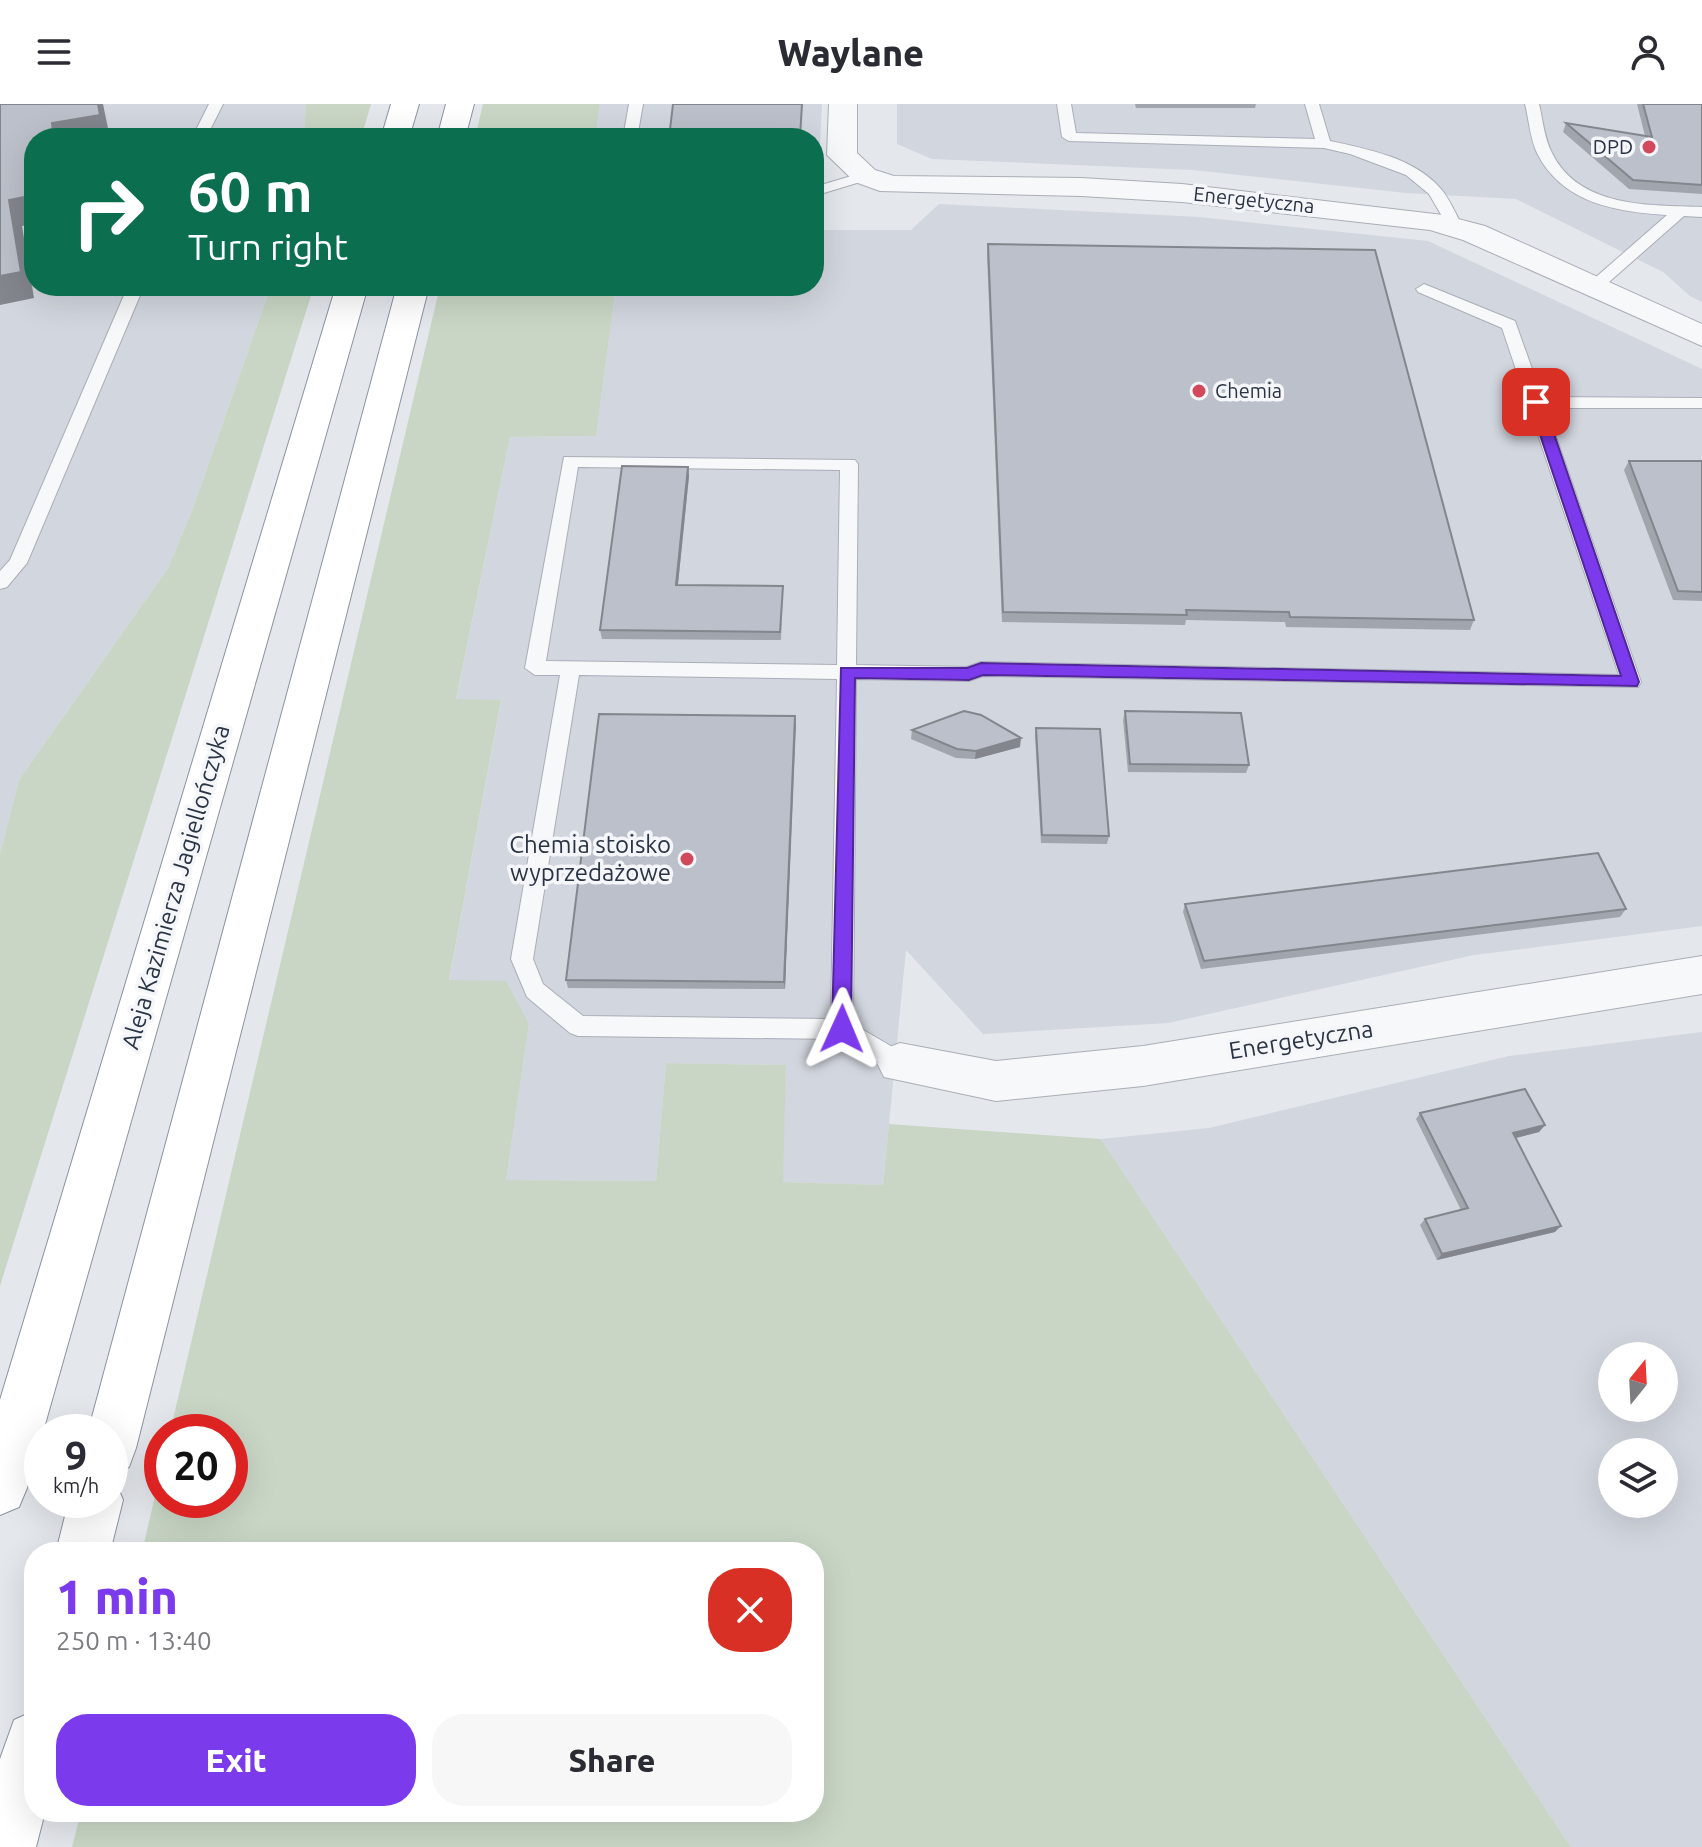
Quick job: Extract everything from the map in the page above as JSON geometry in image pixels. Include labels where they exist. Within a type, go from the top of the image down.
[{"type":"highway","points":[[398,128],[405,104]]},
{"type":"highway","points":[[454,128],[460,104]]},
{"type":"highway","name":"Aleja Kazimierza Jagiellończyka","points":[[0,1488],[349,296]]},
{"type":"highway","points":[[119,1414],[410,296]]},
{"type":"highway","points":[[86,1542],[92,1518]]},
{"type":"highway","points":[[6,1847],[24,1778]]},
{"type":"street","points":[[843,104],[842,155],[865,176]]},
{"type":"street","name":"Energetyczna","points":[[865,176],[891,185],[1081,187],[1182,193],[1289,203],[1455,227],[1702,336]]},
{"type":"street","name":"Energetyczna","points":[[900,1063],[996,1081],[1143,1066],[1702,975]]},
{"type":"lane","points":[[204,128],[216,104]]},
{"type":"lane","points":[[632,128],[636,104]]},
{"type":"lane","points":[[1064,104],[1069,137],[1324,144],[1383,159],[1411,172],[1435,191],[1455,227]]},
{"type":"lane","points":[[1312,104],[1324,144]]},
{"type":"lane","points":[[1532,104],[1544,152],[1556,171],[1579,193],[1613,206],[1702,212]]},
{"type":"lane","points":[[824,189],[865,176]]},
{"type":"lane","points":[[1594,287],[1680,211]]},
{"type":"lane","points":[[842,1029],[847,672],[849,464],[570,461],[535,668],[571,668],[847,672],[969,674],[981,669],[1631,682],[1509,325],[1424,289]]},
{"type":"lane","points":[[0,582],[18,563],[132,296]]},
{"type":"lane","points":[[1536,402],[1702,403]]},
{"type":"lane","points":[[571,668],[522,959],[535,990],[578,1026],[842,1029],[900,1063]]},
{"type":"shaded area","points":[[0,104],[306,104],[305,128],[24,128],[24,296],[267,296],[192,511],[168,568],[19,780],[0,854]]},
{"type":"shaded area","points":[[600,104],[822,104],[821,128],[596,128]]},
{"type":"shaded area","points":[[897,104],[1702,104],[1702,302],[1690,296],[1663,272],[1516,199],[1406,193],[1193,170],[932,159],[897,144]]},
{"type":"shaded area","points":[[939,204],[1199,217],[1428,241],[1702,369],[1702,926],[1474,955],[1168,1023],[983,1034],[906,950],[883,1185],[782,1182],[786,1065],[666,1063],[656,1181],[506,1180],[529,1024],[449,981],[501,701],[456,700],[510,437],[596,436],[615,296],[824,296],[824,230],[911,230]]},
{"type":"shaded area","points":[[1702,1032],[1702,1847],[1571,1847],[1101,1139],[1209,1128],[1509,1056]]},
{"type":"green space","points":[[306,104],[371,104],[364,128],[305,128]]},
{"type":"green space","points":[[483,104],[600,104],[596,128],[477,128]]},
{"type":"green space","points":[[267,296],[311,296],[0,1286],[0,854],[19,780],[168,568],[192,511]]},
{"type":"green space","points":[[438,296],[615,296],[596,436],[510,437],[456,699],[501,700],[449,980],[506,981],[529,1024],[506,1180],[656,1181],[666,1063],[786,1065],[783,1182],[883,1185],[889,1124],[1101,1139],[1571,1847],[72,1847],[78,1822],[824,1822],[824,1542],[144,1542],[150,1518],[248,1518],[248,1414],[174,1414]]},
{"type":"building","points":[[0,104],[98,104],[100,115],[52,123],[53,128],[24,128],[24,197],[9,200],[21,272],[0,276]]},
{"type":"building","points":[[673,104],[802,104],[801,128],[670,128]]},
{"type":"building","name":"DPD","points":[[1643,104],[1702,104],[1702,185],[1633,180],[1566,123],[1652,137]]},
{"type":"building","name":"Chemia","points":[[988,244],[1375,250],[1474,620],[1290,617],[1289,612],[1186,610],[1187,615],[1003,612]]},
{"type":"building","points":[[1629,461],[1702,461],[1702,592],[1678,591]]},
{"type":"building","points":[[622,466],[688,467],[676,585],[783,586],[780,632],[600,630]]},
{"type":"building","points":[[964,711],[981,715],[1021,738],[976,751],[957,749],[912,730]]},
{"type":"building","points":[[1125,711],[1241,713],[1249,765],[1130,764]]},
{"type":"building","name":"Chemia stoisko wyprzedażowe","points":[[599,714],[795,716],[784,982],[566,980]]},
{"type":"building","points":[[1036,728],[1100,729],[1109,836],[1042,835]]},
{"type":"building","points":[[1598,853],[1626,909],[1204,961],[1185,904]]},
{"type":"building","points":[[1525,1089],[1545,1125],[1513,1133],[1561,1226],[1442,1254],[1425,1219],[1468,1208],[1420,1113]]},
{"type":"place","name":"DPD","points":[[1649,147]]},
{"type":"place","name":"Chemia","points":[[1199,391]]},
{"type":"place","name":"Chemia stoisko wyprzedażowe","points":[[687,859]]},
{"type":"route","points":[[842,1029],[847,672],[969,674],[981,669],[1631,682],[1536,402]]}]
